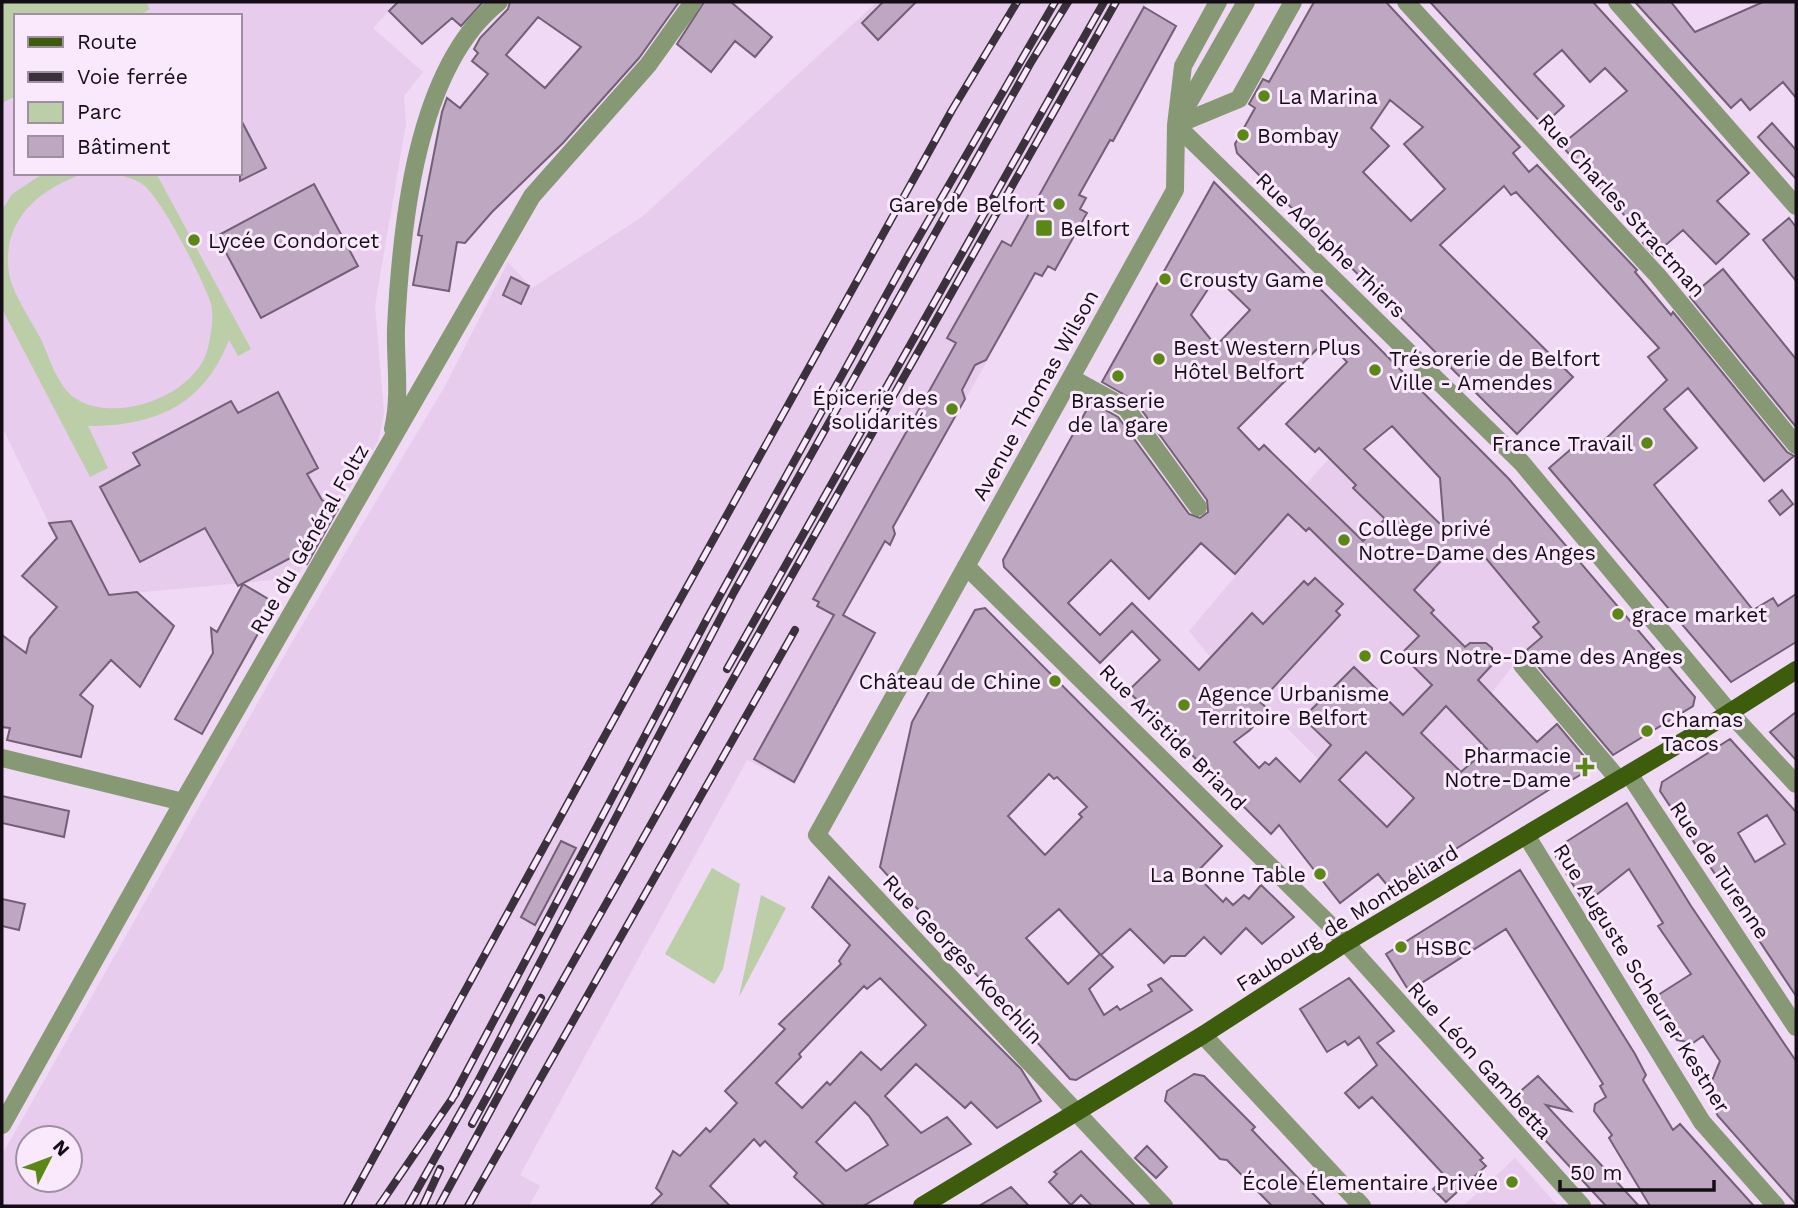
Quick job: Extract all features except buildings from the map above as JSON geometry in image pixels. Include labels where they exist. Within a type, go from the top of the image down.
[{"type":"main road","name":"Faubourg de Montbéliard","points":[[922,1206],[946,1200],[1074,1113],[1203,1035],[1345,943],[1730,713],[1796,670]]},
{"type":"street","points":[[391,442],[397,415],[398,288],[404,234],[420,151],[444,75],[477,24],[499,2]]},
{"type":"street","name":"Rue du Général Foltz","points":[[2,1125],[7,1103],[531,197],[648,65],[693,2]]},
{"type":"street","name":"Avenue Thomas Wilson","points":[[817,835],[1175,190],[1176,125],[1183,66],[1218,2]]},
{"type":"street","points":[[1176,125],[1246,2]]},
{"type":"street","points":[[1176,125],[1239,99],[1293,2]]},
{"type":"street","name":"Rue Charles Stractman","points":[[1406,2],[1658,276],[1796,445]]},
{"type":"street","points":[[1616,2],[1796,206]]},
{"type":"street","name":"Rue Adolphe Thiers","points":[[1176,125],[1522,463],[1730,713],[1796,784]]},
{"type":"street","points":[[1071,378],[1126,408],[1198,507]]},
{"type":"street","name":"Rue Aristide Briand","points":[[967,566],[1321,916],[1345,943]]},
{"type":"street","name":"Rue de Turenne","points":[[1522,665],[1624,777],[1796,1027]]},
{"type":"street","points":[[2,758],[183,802]]},
{"type":"street","name":"Rue Georges Koechlin","points":[[817,835],[1074,1113],[1164,1206]]},
{"type":"street","name":"Rue Auguste Scheurer Kestner","points":[[1526,835],[1702,1122],[1776,1206]]},
{"type":"street","name":"Rue Léon Gambetta","points":[[1345,943],[1582,1206]]},
{"type":"street","points":[[1203,1035],[1362,1206]]},
{"type":"shaded area","name":"Lycée Condorcet","points":[[2,2],[398,2],[373,28],[423,72],[404,96],[406,123],[375,306],[384,414],[378,441],[296,578],[88,597],[2,427]]},
{"type":"shaded area","points":[[877,2],[1147,2],[1144,7],[1177,26],[1080,194],[1087,198],[1081,209],[1088,212],[1055,271],[1048,267],[1042,277],[1036,274],[844,614],[875,633],[795,784],[747,760],[520,1175],[540,1186],[529,1206],[2,1206],[2,1155],[14,1134],[14,1194],[84,1194],[84,1124],[20,1124],[292,642],[445,386],[508,262],[532,288],[642,217]]},
{"type":"shaded area","name":"Cours Notre-Dame des Anges","points":[[1328,444],[1457,541],[1480,519],[1553,627],[1522,654],[1491,694],[1461,721],[1487,749],[1446,854],[1428,869],[1268,709],[1210,657],[1189,631],[1288,514],[1286,506],[1329,459],[1321,451]]},
{"type":"shaded area","name":"École Élementaire Privée","points":[[1515,1158],[1558,1206],[1463,1206]]},
{"type":"green space","points":[[2,2],[146,2],[150,9],[141,14],[14,14],[14,97],[2,103]]},
{"type":"green space","points":[[41,175],[80,175],[53,188],[27,209],[17,222],[8,254],[9,273],[18,297],[59,379],[75,398],[92,406],[111,408],[131,407],[152,401],[188,380],[200,365],[208,348],[211,306],[190,257],[159,203],[149,191],[141,183],[118,175],[157,175],[251,349],[238,356],[229,340],[218,363],[205,381],[191,396],[174,408],[135,422],[88,426],[108,468],[90,477],[2,309],[2,210],[12,194]]},
{"type":"green space","points":[[712,868],[740,884],[723,969],[714,984],[665,954]]},
{"type":"green space","points":[[761,895],[786,908],[739,997]]},
{"type":"railway","points":[[347,1206],[952,110],[1017,2]]},
{"type":"railway","points":[[451,1101],[708,617],[909,254],[1055,2]]},
{"type":"railway","points":[[408,1206],[477,1083],[734,592],[1030,64],[1068,2]]},
{"type":"railway","points":[[727,669],[1104,2]]},
{"type":"railway","points":[[439,1206],[520,1056],[1116,2]]},
{"type":"railway","points":[[468,1206],[795,630]]},
{"type":"railway","points":[[472,1124],[541,998]]},
{"type":"railway","points":[[379,1206],[456,1093]]},
{"type":"railway","points":[[423,1206],[440,1169]]},
{"type":"place","name":"La Marina","points":[[1264,96]]},
{"type":"place","name":"Bombay","points":[[1243,135]]},
{"type":"place","name":"Gare de Belfort","points":[[1059,204]]},
{"type":"place","name":"Belfort","points":[[1044,228]]},
{"type":"place","name":"Lycée Condorcet","points":[[194,240]]},
{"type":"place","name":"Crousty Game","points":[[1165,279]]},
{"type":"place","name":"Best Western Plus Hôtel Belfort","points":[[1159,359]]},
{"type":"place","name":"Trésorerie de Belfort Ville - Amendes","points":[[1375,370]]},
{"type":"place","name":"Brasserie de la gare","points":[[1118,376]]},
{"type":"place","name":"Épicerie des solidarités","points":[[952,409]]},
{"type":"place","name":"France Travail","points":[[1647,443]]},
{"type":"place","name":"Collège privé Notre-Dame des Anges","points":[[1344,540]]},
{"type":"place","name":"grace market","points":[[1618,614]]},
{"type":"place","name":"Cours Notre-Dame des Anges","points":[[1365,656]]},
{"type":"place","name":"Château de Chine","points":[[1055,681]]},
{"type":"place","name":"Agence Urbanisme Territoire Belfort","points":[[1184,705]]},
{"type":"place","name":"Chamas Tacos","points":[[1647,731]]},
{"type":"place","name":"Pharmacie Notre-Dame","points":[[1585,767]]},
{"type":"place","name":"La Bonne Table","points":[[1320,874]]},
{"type":"place","name":"HSBC","points":[[1401,947]]},
{"type":"place","name":"École Élementaire Privée","points":[[1512,1182]]}]
